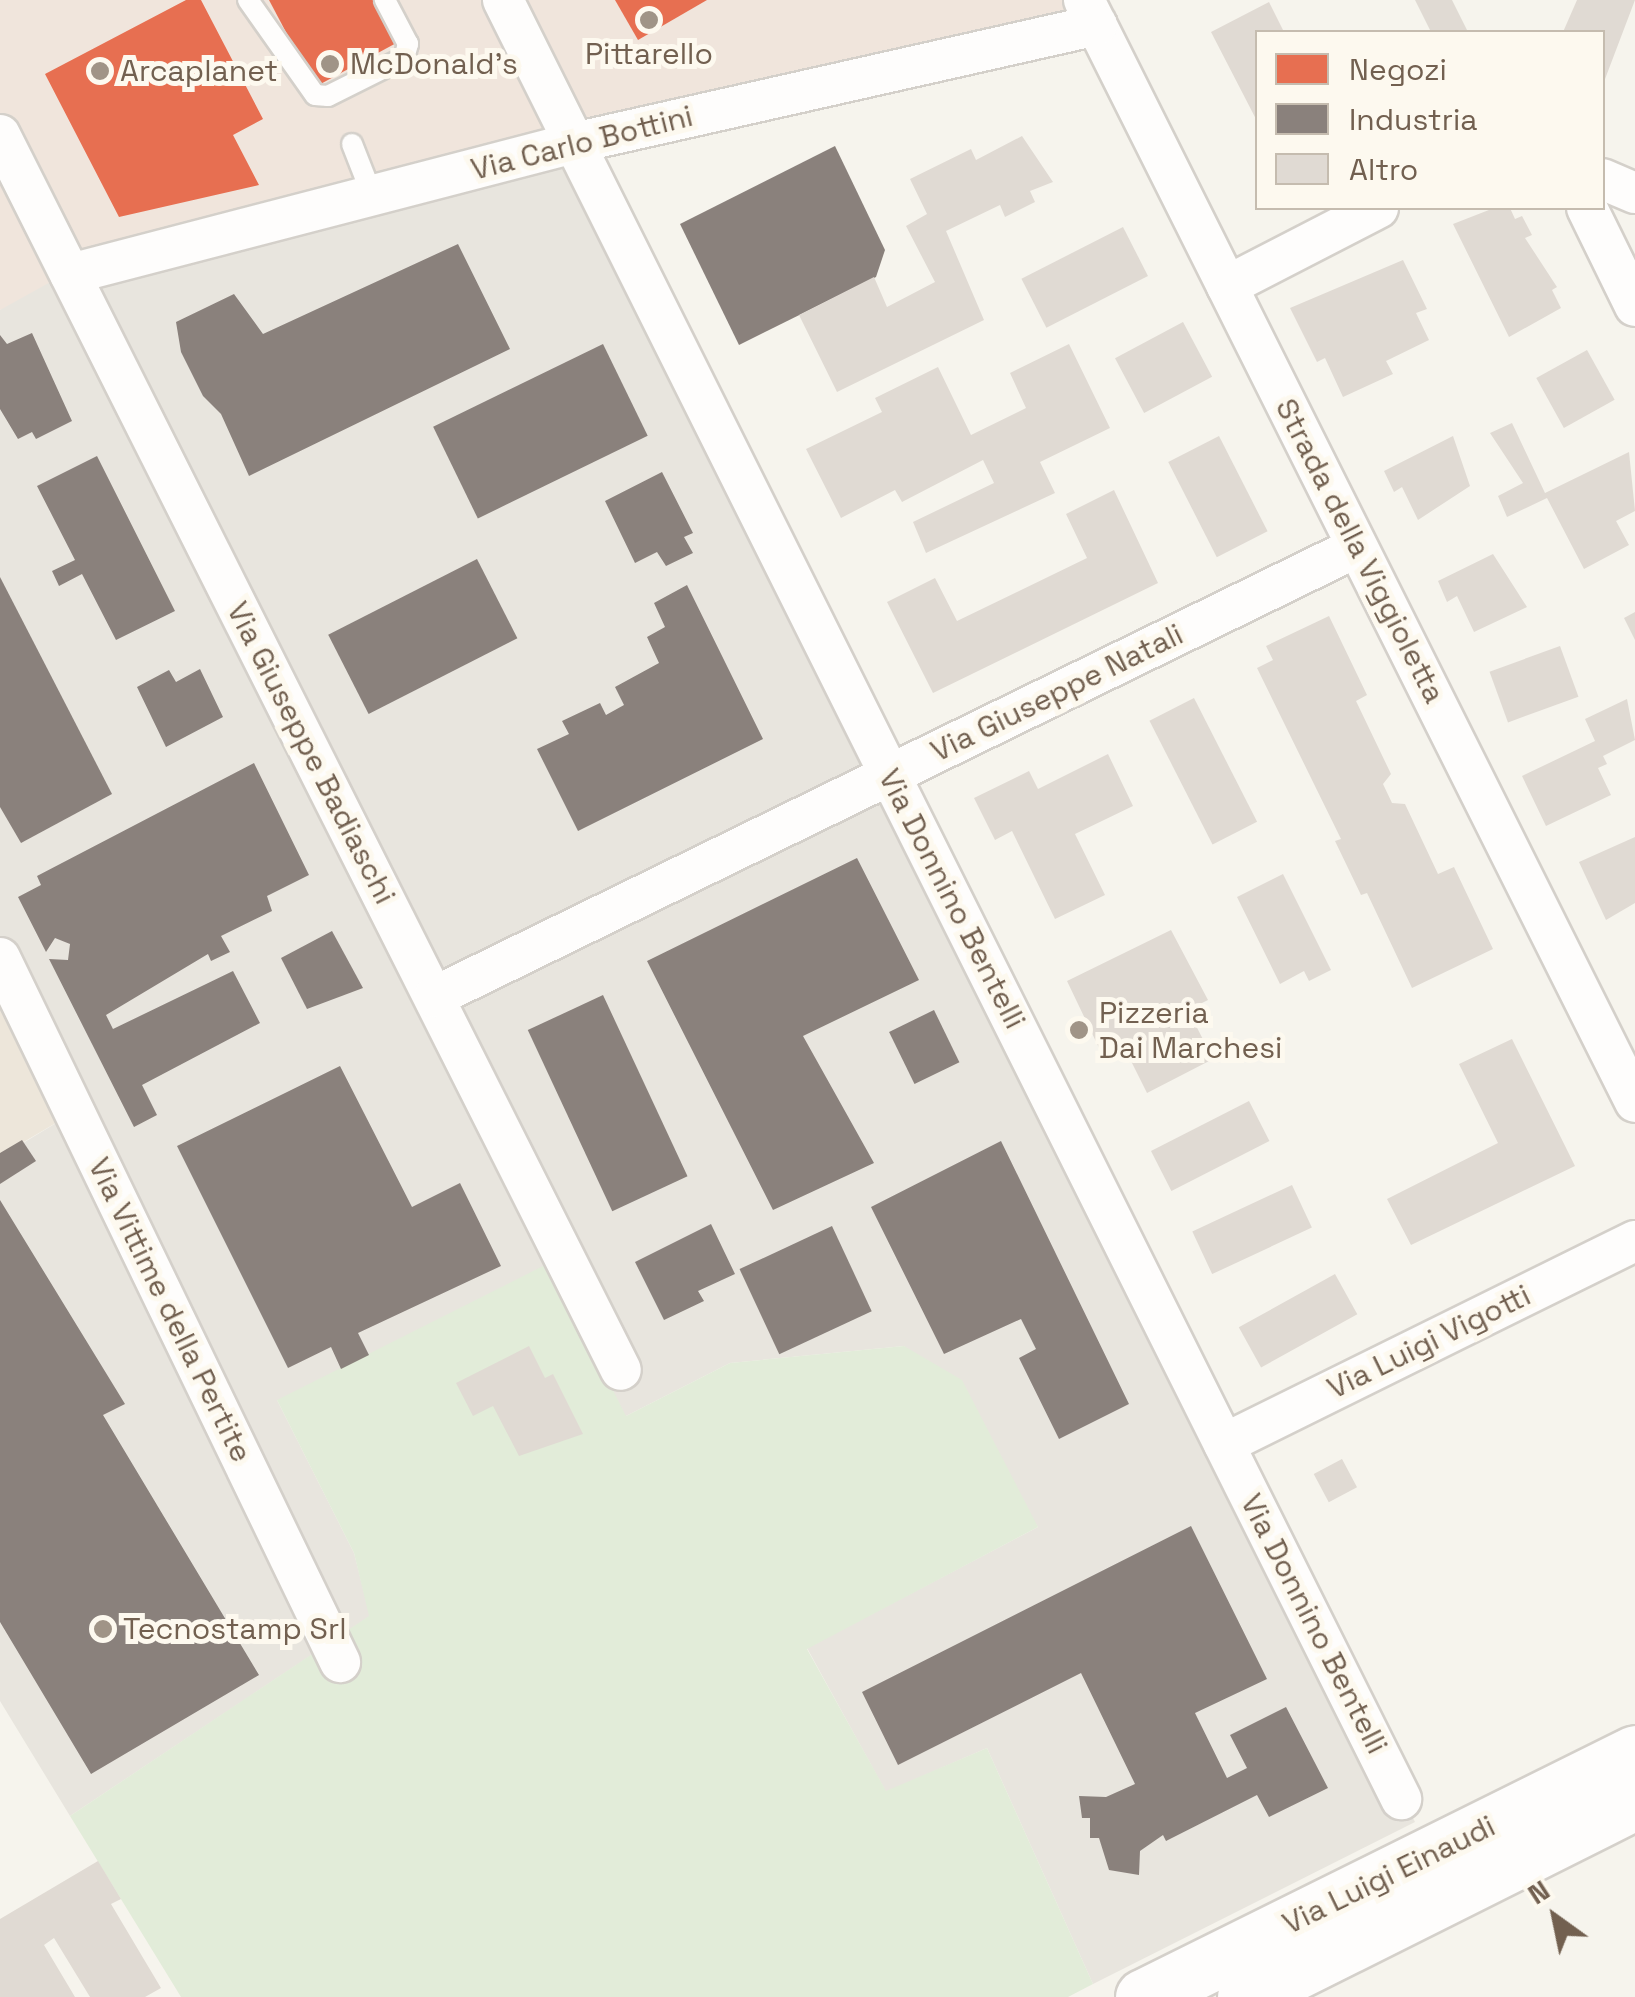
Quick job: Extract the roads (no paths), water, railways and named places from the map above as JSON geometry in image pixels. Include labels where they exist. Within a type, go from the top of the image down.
[{"type":"main road","name":"Via Luigi Einaudi","points":[[1143,1997],[1635,1753]]},
{"type":"main road","name":"Via Luigi Einaudi","points":[[1244,1997],[1635,1802]]},
{"type":"street","name":"Via Donnino Bentelli","points":[[503,0],[1401,1799]]},
{"type":"street","name":"Via Carlo Bottini","points":[[70,274],[1090,13]]},
{"type":"street","name":"Strada della Viggioletta","points":[[1090,13],[1635,1102]]},
{"type":"street","name":"Via Giuseppe Badiaschi","points":[[0,135],[621,1370]]},
{"type":"street","points":[[1605,179],[1635,193]]},
{"type":"street","points":[[1227,286],[1374,210]]},
{"type":"street","points":[[1588,210],[1635,306]]},
{"type":"street","name":"Via Giuseppe Natali","points":[[434,997],[1358,547]]},
{"type":"street","name":"Via Vittime della Pertite","points":[[0,958],[340,1662]]},
{"type":"street","name":"Via Luigi Vigotti","points":[[1224,1444],[1635,1241]]},
{"type":"lane","points":[[248,0],[315,95],[328,96],[404,58],[408,44],[385,0]]},
{"type":"lane","points":[[352,144],[372,195]]},
{"type":"place","name":"Pittarello","points":[[649,20]]},
{"type":"place","name":"McDonald's","points":[[330,64]]},
{"type":"place","name":"Arcaplanet","points":[[100,71]]},
{"type":"place","name":"Pizzeria Dai Marchesi","points":[[1079,1030]]},
{"type":"place","name":"Tecnostamp Srl","points":[[103,1629]]}]
